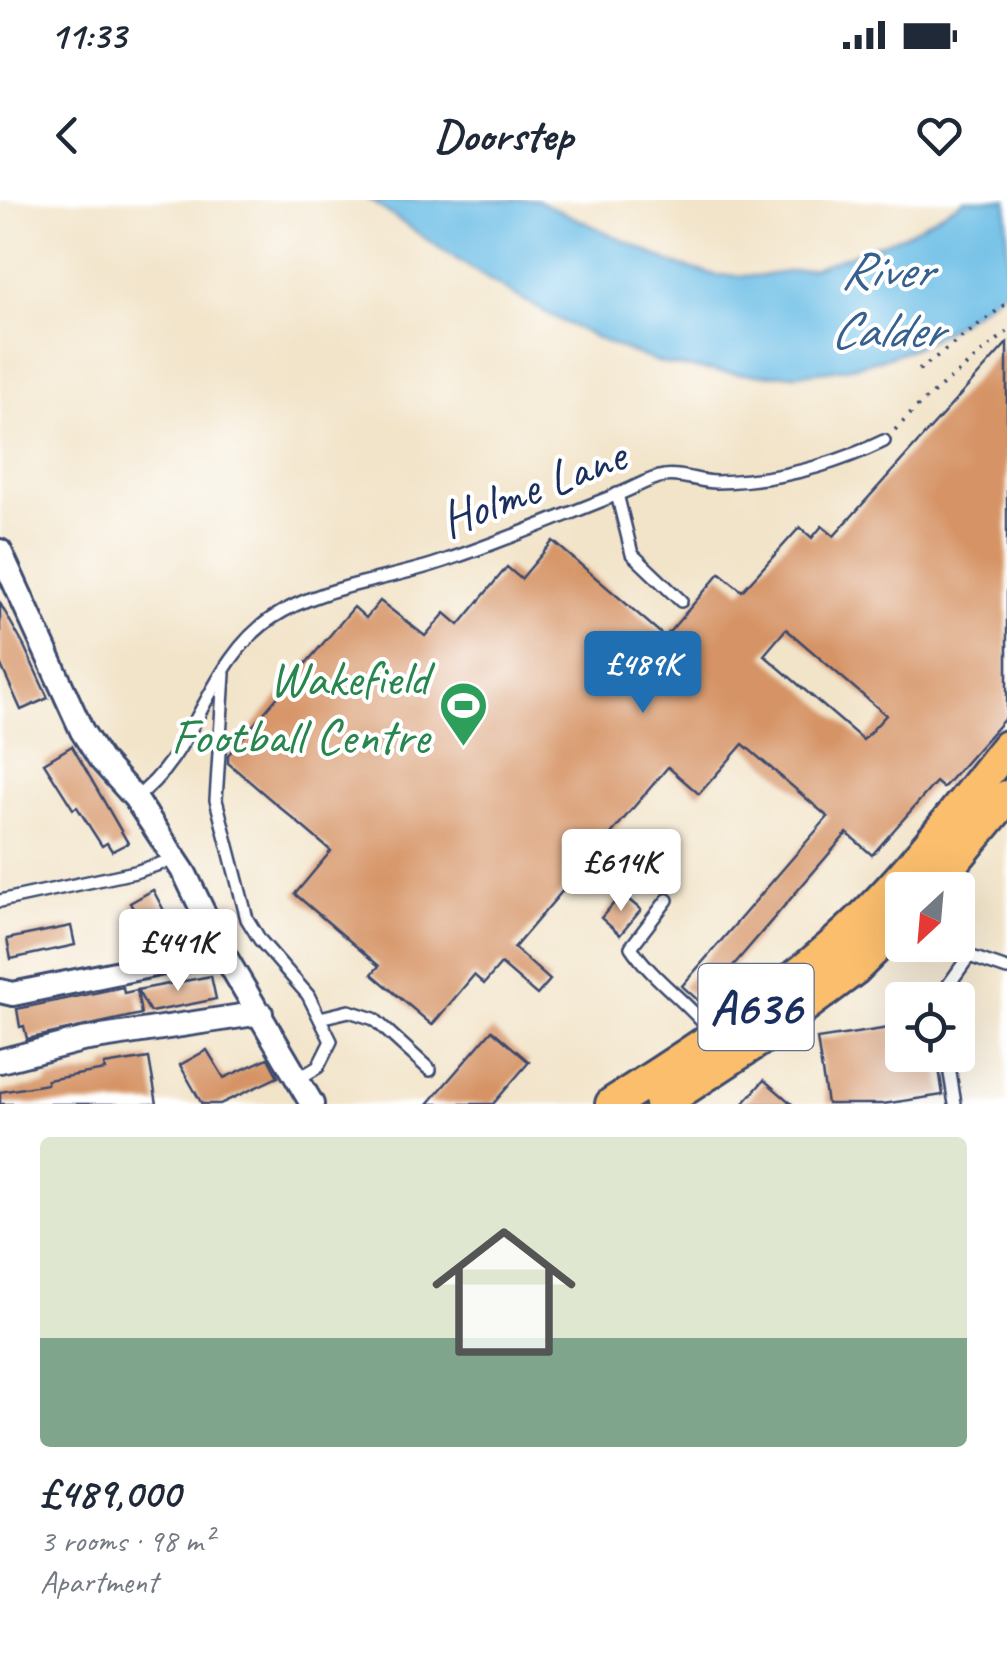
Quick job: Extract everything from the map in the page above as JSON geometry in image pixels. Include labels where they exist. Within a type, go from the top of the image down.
[{"type":"main road","name":"A636","points":[[911,872],[1007,747]]},
{"type":"main road","points":[[945,872],[1007,798]]},
{"type":"main road","name":"A636","points":[[612,1104],[715,1036],[885,910]]},
{"type":"main road","name":"A636","points":[[662,1104],[854,969],[885,919]]},
{"type":"street","points":[[0,551],[67,701],[100,759],[134,798],[175,859],[222,951],[312,1104]]},
{"type":"street","points":[[0,992],[13,994],[222,951]]},
{"type":"street","points":[[0,1061],[82,1040],[260,1013]]},
{"type":"lane","name":"Holme Lane","points":[[134,798],[150,787],[182,743],[248,640],[270,619],[309,598],[442,562],[665,475],[715,482],[795,473],[841,462],[884,441]]},
{"type":"lane","points":[[617,494],[632,554],[681,601]]},
{"type":"lane","points":[[224,673],[216,800],[248,920],[260,940],[308,994],[331,1040],[318,1067],[298,1079]]},
{"type":"lane","points":[[0,900],[135,872],[175,859]]},
{"type":"lane","points":[[667,900],[631,947],[715,1036]]},
{"type":"lane","points":[[975,958],[1007,969]]},
{"type":"lane","points":[[320,1018],[349,1010],[374,1019],[430,1070]]},
{"type":"lane","points":[[950,1072],[955,1104]]},
{"type":"path","points":[[918,370],[1007,303]]},
{"type":"path","points":[[884,441],[920,404],[1007,332]]},
{"type":"water","name":"River Calder","points":[[370,200],[537,200],[674,264],[716,275],[760,276],[814,268],[861,251],[904,235],[965,200],[1007,200],[1007,288],[923,343],[859,365],[780,375],[677,366],[618,347],[544,311],[471,269]]},
{"type":"building","points":[[1007,343],[1007,716],[943,788],[936,782],[872,855],[847,833],[701,1003],[682,986],[828,817],[743,744],[699,794],[668,767],[514,948],[550,980],[537,995],[501,964],[484,984],[474,975],[432,1025],[372,974],[379,966],[295,894],[331,851],[228,763],[228,755],[354,607],[366,618],[380,601],[425,636],[445,613],[459,625],[507,567],[521,579],[553,541],[665,637],[720,573],[742,591],[800,527],[812,538],[822,526],[834,536]],"holes":[[[786,629],[886,715],[863,740],[764,655]]]},
{"type":"building","points":[[0,603],[48,698],[21,710],[0,663]]},
{"type":"building","points":[[72,746],[128,843],[112,851],[107,843],[102,846],[77,807],[73,809],[44,763]]},
{"type":"building","points":[[153,890],[177,935],[154,947],[130,903]]},
{"type":"building","points":[[622,894],[641,910],[620,935],[601,918]]},
{"type":"building","points":[[71,926],[75,945],[11,959],[7,939]]},
{"type":"building","points":[[211,976],[216,999],[150,1012],[137,990]]},
{"type":"building","points":[[123,987],[124,993],[137,990],[141,1014],[27,1039],[24,1026],[20,1027],[17,1009]]},
{"type":"building","points":[[885,1029],[885,1072],[940,1072],[943,1095],[883,1104],[827,1104],[817,1039]]},
{"type":"building","points":[[492,1030],[529,1062],[493,1104],[428,1104]]},
{"type":"building","points":[[207,1050],[224,1078],[268,1058],[278,1077],[220,1104],[202,1104],[180,1065]]},
{"type":"building","points":[[149,1058],[157,1104],[0,1104],[0,1092],[105,1070],[104,1065]]},
{"type":"building","points":[[764,1080],[792,1104],[743,1104]]},
{"type":"place","name":"Wakefield Football Centre","points":[[464,748]]}]
